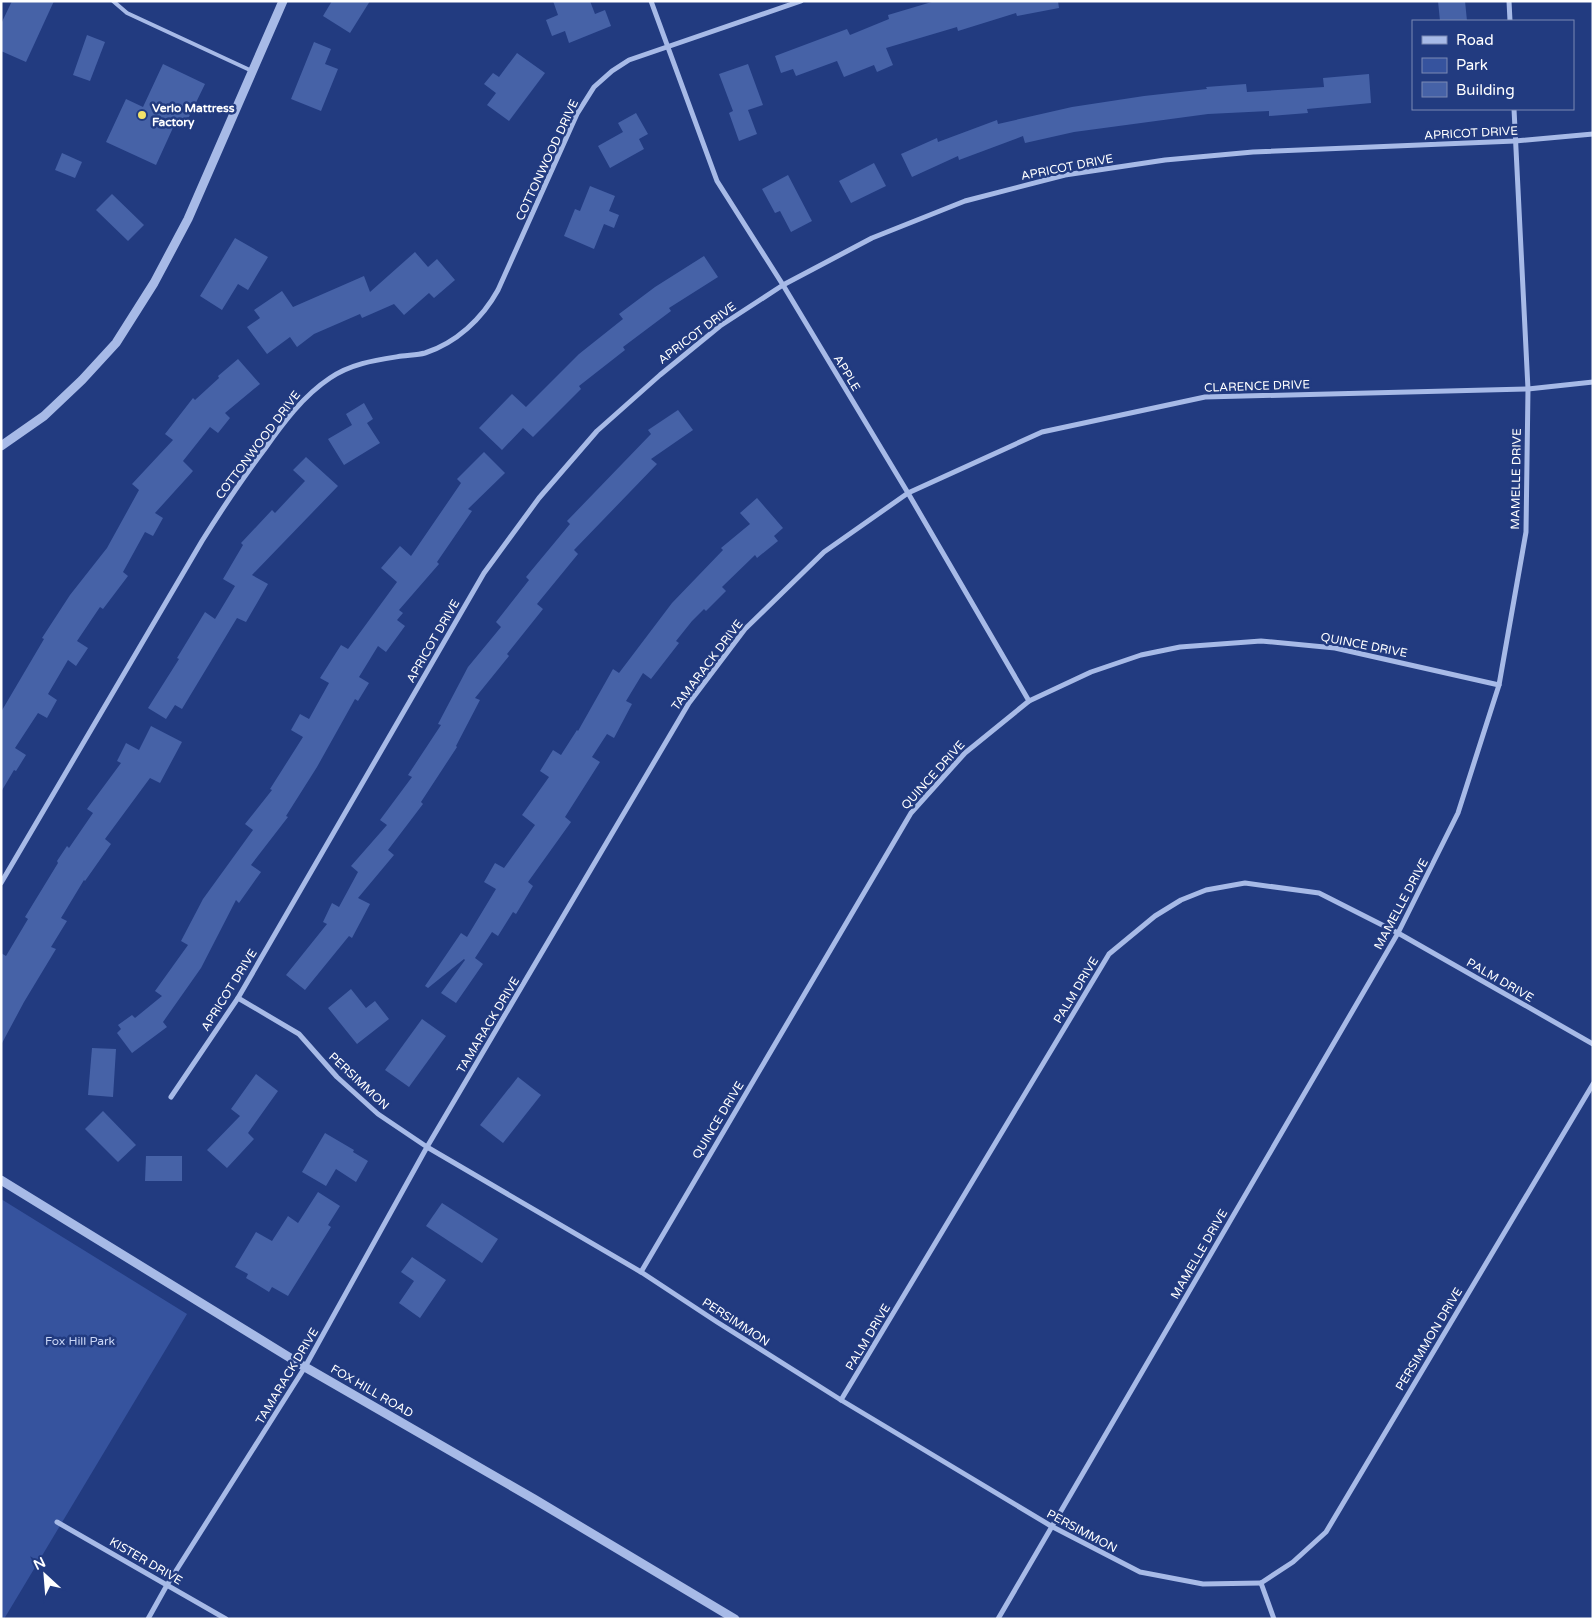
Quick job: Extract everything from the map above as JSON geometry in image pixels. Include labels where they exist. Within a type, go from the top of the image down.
[{"type":"street","points":[[1,446],[44,416],[82,380],[116,343],[154,283],[188,219],[283,1]]},
{"type":"street","name":"APPLE","points":[[651,1],[717,181],[908,493],[1029,701]]},
{"type":"street","name":"COTTONWOOD DRIVE","points":[[1,883],[202,540],[230,496],[292,412],[311,392],[331,377],[350,367],[376,360],[424,353],[449,343],[477,320],[490,305],[498,290],[577,114],[594,87],[612,71],[629,60],[801,1]]},
{"type":"street","points":[[1509,1],[1510,20]]},
{"type":"street","name":"MAMELLE DRIVE","points":[[998,1619],[1398,933],[1458,813],[1499,685],[1526,532],[1528,389],[1514,110]]},
{"type":"street","name":"APRICOT DRIVE","points":[[171,1097],[238,998],[484,573],[539,498],[597,431],[660,375],[720,326],[782,285],[872,238],[965,201],[1065,175],[1165,160],[1253,152],[1515,141],[1593,134]]},
{"type":"street","name":"CLARENCE DRIVE","points":[[908,493],[1042,432],[1206,397],[1528,389],[1593,382]]},
{"type":"street","name":"TAMARACK DRIVE","points":[[148,1619],[167,1584],[306,1367],[427,1147],[689,703],[745,629],[824,552],[908,493]]},
{"type":"street","name":"QUINCE DRIVE","points":[[640,1272],[911,813],[965,753],[1029,701],[1091,672],[1142,656],[1180,647],[1261,641],[1335,648],[1499,685]]},
{"type":"street","name":"PALM DRIVE","points":[[842,1400],[1109,954],[1147,922],[1181,900],[1206,890],[1245,883],[1319,893],[1398,933],[1593,1044]]},
{"type":"street","name":"PERSIMMON","points":[[238,998],[299,1034],[337,1077],[378,1114],[427,1147],[640,1272],[842,1400],[1051,1526],[1140,1572],[1203,1584],[1260,1583]]},
{"type":"street","name":"PERSIMMON DRIVE","points":[[1260,1583],[1293,1562],[1326,1532],[1593,1084]]},
{"type":"street","name":"FOX HILL ROAD","points":[[1,1180],[306,1367],[534,1499],[735,1619]]},
{"type":"street","name":"KISTER DRIVE","points":[[56,1522],[226,1619]]},
{"type":"street","points":[[1260,1583],[1274,1619]]},
{"type":"lane","points":[[113,1],[126,13],[252,71]]},
{"type":"green space","name":"Fox Hill Park","points":[[1,1199],[187,1314],[4,1619],[1,1619]]},
{"type":"building","points":[[12,1],[54,1],[26,62],[1,51],[1,24]]},
{"type":"building","points":[[332,1],[370,1],[350,33],[323,16]]},
{"type":"building","points":[[553,1],[590,1],[595,14],[605,10],[611,26],[569,43],[565,31],[552,36],[546,20],[558,15]]},
{"type":"building","points":[[935,1],[1058,1],[1059,8],[1017,16],[1016,13],[958,31],[957,27],[886,48],[893,65],[877,72],[874,65],[844,77],[837,61],[796,76],[793,69],[781,73],[775,56],[847,29],[850,35],[889,19],[888,15]]},
{"type":"building","points":[[1438,1],[1465,1],[1467,20],[1440,20]]},
{"type":"building","points":[[87,35],[105,42],[90,81],[73,75]]},
{"type":"building","points":[[314,42],[331,49],[325,64],[338,69],[321,111],[291,99]]},
{"type":"building","points":[[517,53],[545,73],[509,121],[487,105],[496,93],[484,84],[493,73],[499,77]]},
{"type":"building","name":"Verlo Mattress Factory","points":[[163,64],[205,84],[186,123],[177,119],[156,165],[106,142],[126,99],[143,107]]},
{"type":"building","points":[[748,64],[763,105],[748,110],[757,134],[739,141],[729,113],[733,111],[719,74]]},
{"type":"building","points":[[1369,74],[1371,103],[1307,109],[1308,113],[1269,116],[1269,111],[1208,114],[1074,132],[1025,143],[1023,136],[959,160],[958,156],[912,177],[901,154],[937,138],[938,142],[997,120],[998,124],[1072,107],[1207,89],[1206,87],[1246,84],[1247,92],[1324,87],[1323,78]]},
{"type":"building","points":[[636,113],[648,134],[639,139],[644,149],[610,168],[598,146],[623,132],[618,123]]},
{"type":"building","points":[[62,153],[82,162],[75,178],[55,170]]},
{"type":"building","points":[[874,163],[886,186],[851,203],[839,181]]},
{"type":"building","points":[[788,175],[812,221],[791,232],[780,211],[775,213],[762,189]]},
{"type":"building","points":[[590,186],[615,196],[609,211],[619,215],[614,228],[604,224],[594,249],[564,236],[575,209],[580,211]]},
{"type":"building","points":[[112,194],[144,225],[128,241],[96,210]]},
{"type":"building","points":[[235,238],[268,257],[248,290],[238,284],[222,310],[200,296]]},
{"type":"building","points":[[415,252],[428,267],[437,259],[455,280],[434,298],[429,293],[404,315],[394,304],[362,318],[360,314],[314,334],[297,347],[290,337],[267,354],[247,327],[260,318],[254,310],[282,291],[293,307],[364,276],[370,292]]},
{"type":"building","points":[[704,256],[718,277],[669,308],[671,311],[623,347],[625,350],[579,386],[581,389],[533,437],[523,428],[502,450],[479,428],[512,394],[526,407],[579,354],[623,319],[619,314],[655,287]]},
{"type":"building","points":[[238,359],[260,384],[225,413],[230,418],[218,433],[210,427],[183,461],[193,471],[155,513],[163,518],[153,536],[145,532],[123,572],[128,576],[103,609],[100,607],[77,641],[88,648],[76,666],[68,660],[48,694],[57,700],[47,718],[38,713],[15,748],[26,755],[16,771],[14,770],[1,792],[1,712],[44,639],[42,638],[70,595],[107,548],[139,490],[132,484],[173,440],[165,434],[193,398],[195,400]]},
{"type":"building","points":[[364,403],[373,419],[367,423],[380,443],[344,465],[328,439],[352,425],[346,414]]},
{"type":"building","points":[[678,410],[693,430],[651,459],[657,464],[574,550],[578,554],[537,604],[543,609],[507,654],[509,656],[475,698],[480,700],[457,747],[421,802],[423,804],[388,850],[394,855],[358,898],[370,904],[352,938],[349,936],[305,990],[286,975],[327,924],[323,922],[332,903],[339,907],[358,872],[351,866],[387,825],[380,820],[412,777],[408,775],[441,725],[438,724],[468,667],[501,627],[496,622],[529,580],[526,577],[570,524],[567,521],[651,434],[648,430]]},
{"type":"building","points":[[484,452],[505,473],[468,509],[472,511],[437,562],[439,564],[399,610],[403,613],[397,620],[405,626],[386,652],[378,646],[359,677],[369,683],[358,701],[355,699],[317,767],[286,816],[288,817],[251,865],[261,872],[239,903],[236,900],[201,968],[163,1022],[167,1027],[132,1053],[117,1033],[121,1029],[118,1025],[132,1015],[135,1018],[162,996],[155,991],[188,945],[181,941],[203,899],[253,830],[245,824],[272,790],[270,789],[303,737],[291,730],[300,714],[309,719],[329,683],[320,678],[341,645],[348,649],[397,582],[381,568],[400,546],[411,556],[461,483],[457,479]]},
{"type":"building","points":[[306,457],[338,486],[252,575],[268,584],[246,622],[237,618],[182,709],[175,705],[166,719],[148,708],[179,659],[177,658],[205,612],[215,619],[235,586],[223,579],[243,545],[241,543],[272,510],[275,513],[305,481],[293,470]]},
{"type":"building","points":[[757,498],[783,528],[774,536],[778,541],[757,558],[755,555],[722,587],[726,591],[706,611],[704,609],[692,621],[676,641],[679,643],[651,679],[643,673],[626,701],[632,704],[614,738],[607,734],[592,757],[600,762],[565,817],[571,822],[528,882],[533,886],[516,914],[513,912],[498,936],[492,932],[475,958],[483,964],[456,1003],[441,993],[464,959],[428,988],[425,986],[461,933],[467,937],[496,889],[484,882],[495,863],[504,868],[535,825],[522,815],[549,777],[540,771],[553,750],[561,755],[578,731],[613,669],[619,673],[672,603],[723,550],[721,548],[750,524],[740,513]]},
{"type":"building","points":[[151,726],[182,742],[160,783],[150,778],[105,839],[111,844],[84,880],[61,918],[67,921],[51,947],[56,949],[1,1045],[1,953],[6,956],[28,919],[25,917],[58,863],[57,861],[67,846],[69,848],[93,813],[87,809],[121,763],[117,761],[126,743],[139,750]]},
{"type":"building","points":[[351,989],[366,1008],[375,1001],[389,1019],[357,1044],[328,1008]]},
{"type":"building","points":[[422,1019],[446,1036],[409,1087],[385,1070]]},
{"type":"building","points":[[92,1048],[116,1049],[113,1097],[88,1095]]},
{"type":"building","points":[[256,1074],[278,1091],[248,1133],[254,1139],[227,1168],[207,1150],[240,1116],[231,1109]]},
{"type":"building","points":[[518,1077],[541,1095],[503,1143],[480,1125]]},
{"type":"building","points":[[103,1111],[136,1145],[118,1162],[85,1129]]},
{"type":"building","points":[[325,1133],[354,1150],[353,1152],[368,1161],[356,1182],[336,1169],[326,1186],[302,1172]]},
{"type":"building","points":[[146,1156],[182,1156],[182,1181],[145,1181]]},
{"type":"building","points":[[318,1192],[340,1206],[328,1225],[331,1227],[288,1296],[272,1287],[269,1292],[246,1278],[248,1274],[235,1267],[256,1232],[272,1241],[288,1216],[298,1223]]},
{"type":"building","points":[[442,1203],[498,1239],[482,1263],[426,1226]]},
{"type":"building","points":[[412,1257],[446,1280],[420,1318],[399,1303],[414,1281],[401,1272]]},
{"type":"place","name":"Verlo Mattress Factory","points":[[142,115]]}]
